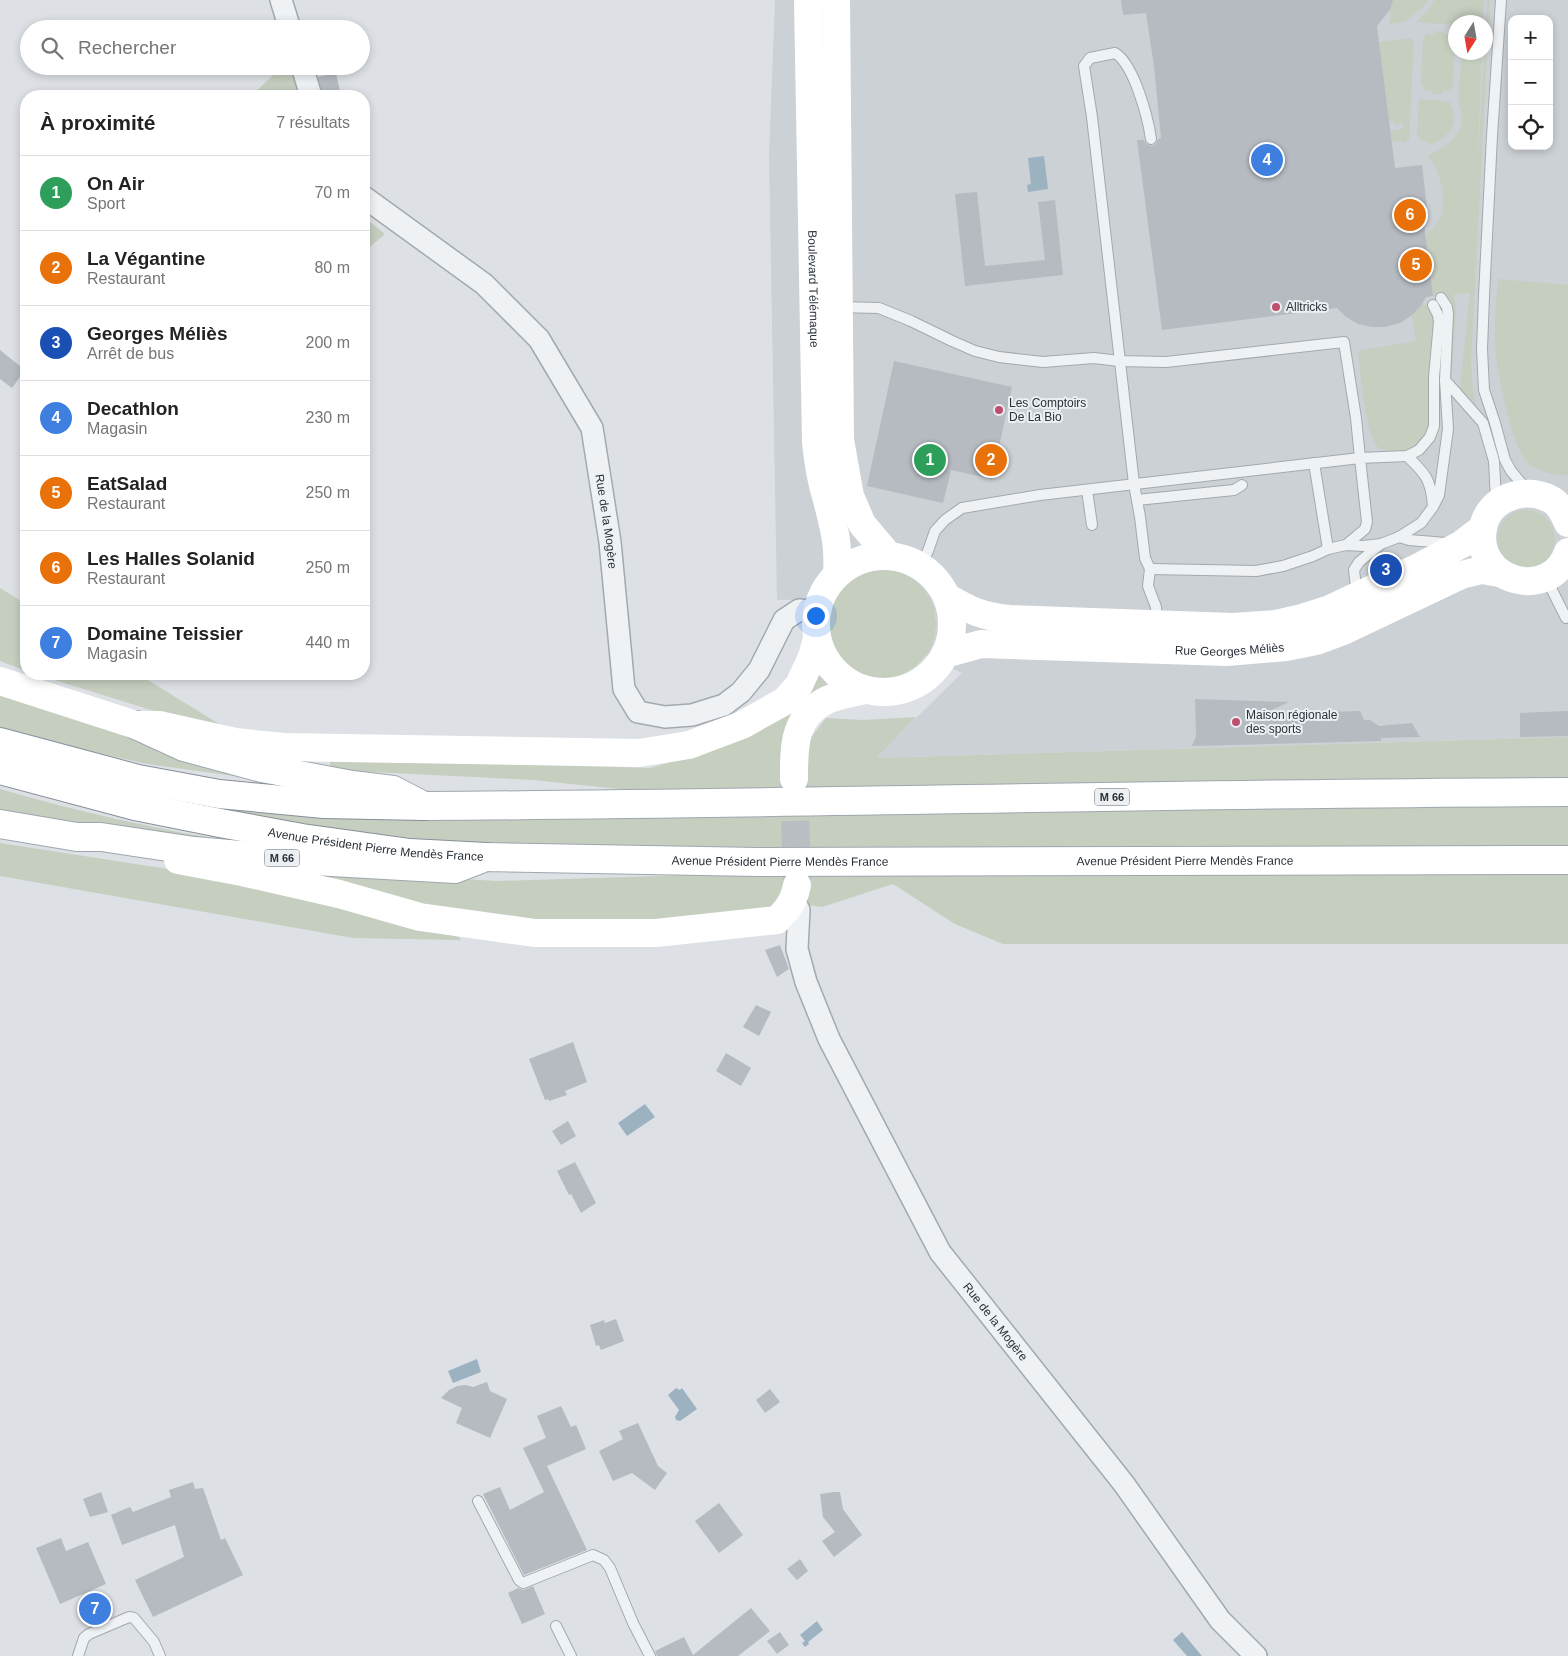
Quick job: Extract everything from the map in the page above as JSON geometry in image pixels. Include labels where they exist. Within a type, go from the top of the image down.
[{"type":"main road","name":"Boulevard Télémaque","points":[[808,0],[816,442],[818,463],[826,499],[836,530],[837,574]]},
{"type":"main road","name":"Boulevard Télémaque","points":[[836,0],[840,440],[850,496],[862,524],[889,556]]},
{"type":"main road","name":"Rue Georges Méliès","points":[[946,597],[986,616],[1009,619],[1233,627],[1276,624],[1330,609],[1415,569],[1480,526],[1506,498],[1518,494],[1550,496]]},
{"type":"main road","points":[[1550,496],[1564,512],[1568,522]]},
{"type":"main road","points":[[1480,526],[1482,544],[1488,560],[1499,573]]},
{"type":"main road","points":[[1546,577],[1552,574],[1565,560],[1568,552]]},
{"type":"main road","points":[[889,556],[906,560],[920,567],[936,580],[946,597],[952,616],[952,626],[945,654],[937,668],[912,687],[881,693],[865,690],[845,680],[829,666],[821,653],[816,625],[820,598],[827,585],[837,574],[852,563],[870,557],[889,556]]},
{"type":"main road","name":"Rue Georges Méliès","points":[[945,654],[981,644],[1227,652],[1286,647],[1316,641],[1343,631],[1461,576],[1482,570],[1499,573],[1516,581],[1535,582],[1546,577]]},
{"type":"main road","name":"M 66","points":[[136,725],[159,726],[235,742],[283,747],[446,751],[639,752],[689,745],[742,725],[785,701],[799,685],[812,658],[816,625]]},
{"type":"main road","name":"M 66","points":[[0,681],[136,725],[184,747],[262,768],[352,786],[393,790],[424,806]]},
{"type":"main road","points":[[794,779],[794,744],[800,727],[811,712],[827,700],[865,690]]},
{"type":"main road","name":"M 66","points":[[0,742],[138,779],[219,794],[324,804],[424,806],[656,805],[1397,792],[1568,792]]},
{"type":"main road","name":"Avenue Président Pierre Mendès France","points":[[0,770],[135,806],[302,838],[410,853],[486,857],[757,862],[1568,860]]},
{"type":"main road","name":"M 66","points":[[0,824],[77,837],[101,837],[194,851],[278,858],[455,869],[486,857]]},
{"type":"main road","points":[[77,837],[100,847],[242,872],[320,889],[420,917],[535,933],[656,932],[789,901]]},
{"type":"street","points":[[281,0],[287,20]]},
{"type":"street","points":[[305,75],[309,90]]},
{"type":"street","name":"Rue de la Mogère","points":[[370,200],[484,284],[539,339],[592,428],[610,542],[624,689],[638,712],[665,718],[692,715],[724,705],[741,692],[759,670],[784,620],[799,610],[816,625]]},
{"type":"street","name":"Rue de la Mogère","points":[[789,901],[797,950],[806,982],[829,1039],[940,1252],[1124,1484],[1220,1620],[1256,1656]]},
{"type":"lane","points":[[1500,0],[1482,349],[1484,390],[1505,460],[1511,472],[1550,496]]},
{"type":"lane","points":[[1151,139],[1142,100],[1120,56],[1115,53],[1090,58],[1084,66],[1092,117],[1134,484],[1145,558],[1150,569],[1148,586],[1156,607],[1157,624]]},
{"type":"lane","points":[[920,567],[935,531],[945,520],[962,508],[1134,484],[1360,458],[1407,456],[1419,450],[1430,437],[1434,426],[1434,376],[1439,322],[1437,302],[1446,307],[1448,314],[1445,380],[1448,429],[1439,495],[1420,523],[1398,537],[1381,544],[1358,562],[1354,570],[1356,587],[1354,598]]},
{"type":"lane","points":[[838,307],[879,308],[976,351],[999,357],[1043,362],[1094,358],[1120,361],[1166,362],[1344,342],[1356,418],[1367,522],[1365,529],[1346,545]]},
{"type":"lane","points":[[1398,537],[1431,543],[1480,526],[1494,461],[1483,423],[1445,380]]},
{"type":"lane","points":[[1407,456],[1418,466],[1429,481],[1433,506]]},
{"type":"lane","points":[[1314,463],[1328,548]]},
{"type":"lane","points":[[1137,500],[1224,492],[1234,490],[1242,485]]},
{"type":"lane","points":[[1087,490],[1092,525]]},
{"type":"lane","points":[[1150,569],[1256,571],[1283,566],[1313,556],[1328,548],[1346,545],[1381,544]]},
{"type":"lane","points":[[1546,577],[1566,618]]},
{"type":"lane","points":[[478,1501],[519,1580],[523,1583],[593,1555],[604,1560],[610,1568],[633,1623],[650,1656]]},
{"type":"lane","points":[[78,1656],[84,1638],[89,1634],[129,1617],[134,1618],[154,1642],[160,1656]]},
{"type":"lane","points":[[556,1626],[571,1656]]},
{"type":"shaded area","points":[[775,0],[1568,0],[1568,737],[875,758],[962,673],[926,655],[933,643],[936,630],[936,616],[932,604],[842,588],[834,599],[777,600],[769,156]]},
{"type":"green space","points":[[1393,0],[1428,0],[1425,5],[1405,22],[1390,24],[1390,10]]},
{"type":"green space","points":[[1434,0],[1484,0],[1483,15],[1448,15],[1448,24],[1417,22],[1430,8]]},
{"type":"green space","points":[[1487,0],[1490,0],[1489,15],[1487,15]]},
{"type":"green space","points":[[1435,31],[1444,32],[1444,35],[1448,35],[1448,60],[1454,60],[1453,86],[1448,91],[1442,91],[1441,94],[1432,94],[1432,91],[1425,90],[1421,84],[1423,38],[1427,34],[1434,35]]},
{"type":"green space","points":[[1409,38],[1414,42],[1409,140],[1403,143],[1402,140],[1391,142],[1390,131],[1403,129],[1403,123],[1394,124],[1394,121],[1389,122],[1379,42]]},
{"type":"green space","points":[[1461,60],[1482,60],[1476,195],[1484,60],[1487,60],[1471,361],[1476,404],[1460,389],[1470,293],[1454,294],[1456,310],[1451,379],[1449,371],[1453,333],[1452,313],[1447,295],[1433,296],[1430,270],[1435,269],[1433,255],[1428,255],[1425,235],[1434,228],[1440,219],[1443,208],[1442,186],[1439,175],[1428,156],[1456,136],[1459,130],[1462,114],[1459,102]]},
{"type":"green space","points":[[273,75],[293,75],[297,90],[257,90]]},
{"type":"green space","points":[[1419,99],[1450,102],[1453,109],[1454,122],[1449,132],[1432,144],[1420,140],[1417,133]]},
{"type":"green space","points":[[370,222],[385,234],[370,247]]},
{"type":"green space","points":[[1498,279],[1568,285],[1568,475],[1545,472],[1529,464],[1520,451],[1515,438],[1505,403],[1496,352],[1495,317]]},
{"type":"green space","points":[[1423,302],[1429,308],[1434,319],[1430,426],[1426,435],[1417,445],[1409,449],[1397,451],[1383,450],[1374,441],[1370,430],[1364,402],[1358,351],[1416,341],[1412,315]]},
{"type":"green space","points":[[1520,510],[1532,510],[1547,518],[1555,533],[1555,545],[1547,560],[1532,568],[1520,568],[1505,560],[1497,545],[1497,533],[1505,518]]},
{"type":"green space","points":[[882,570],[903,574],[920,586],[932,603],[936,624],[932,645],[920,662],[903,674],[882,678],[861,674],[844,662],[832,645],[828,624],[832,603],[844,586],[861,574]]},
{"type":"green space","points":[[0,588],[20,600],[20,669],[0,661]]},
{"type":"green space","points":[[818,674],[831,688],[813,698],[805,758],[810,739],[826,718],[863,720],[916,717],[876,758],[1568,737],[1568,782],[648,792],[533,780],[330,770],[330,758],[650,768],[717,749],[763,729]]},
{"type":"green space","points":[[54,680],[148,680],[224,727],[151,710]]},
{"type":"green space","points":[[0,694],[264,780],[147,764],[58,744],[0,727]]},
{"type":"green space","points":[[0,789],[118,819],[239,843],[239,847],[0,814]]},
{"type":"green space","points":[[1568,802],[1568,851],[780,850],[456,842],[364,832],[212,808],[214,803],[272,809],[449,820]]},
{"type":"green space","points":[[0,843],[168,869],[329,901],[406,925],[459,937],[461,940],[353,938],[0,876]]},
{"type":"green space","points":[[274,867],[496,881],[721,874],[1568,871],[1568,944],[1003,944],[955,924],[893,884],[822,907],[807,905],[786,892],[770,914],[708,919],[515,923],[421,908]]},
{"type":"water","points":[[1044,156],[1048,189],[1028,192],[1027,185],[1031,184],[1028,158]]},
{"type":"water","points":[[645,1104],[655,1117],[627,1136],[618,1123]]},
{"type":"water","points":[[477,1359],[481,1372],[453,1383],[448,1371]]},
{"type":"water","points":[[676,1388],[680,1390],[682,1388],[697,1409],[680,1421],[676,1420],[675,1417],[679,1410],[668,1395]]},
{"type":"water","points":[[817,1621],[823,1630],[808,1642],[809,1644],[805,1647],[802,1643],[805,1641],[800,1635]]},
{"type":"water","points":[[1182,1632],[1202,1656],[1187,1656],[1173,1640]]},
{"type":"building","points":[[1121,0],[1393,0],[1390,10],[1377,26],[1395,168],[1422,165],[1427,208],[1422,208],[1433,296],[1426,297],[1411,316],[1400,323],[1385,327],[1358,324],[1346,317],[1337,308],[1162,330],[1137,140],[1144,140],[1146,144],[1152,146],[1161,138],[1154,66],[1146,13],[1123,15]]},
{"type":"building","points":[[336,75],[340,90],[321,90],[318,77]]},
{"type":"building","points":[[977,192],[985,266],[1045,260],[1038,202],[1055,200],[1063,275],[965,286],[955,194]]},
{"type":"building","points":[[0,350],[20,366],[20,377],[12,388],[0,379]]},
{"type":"building","points":[[894,361],[1012,387],[992,479],[951,470],[943,503],[867,486]]},
{"type":"building","points":[[1195,699],[1289,702],[1263,714],[1360,711],[1364,720],[1370,720],[1379,726],[1412,723],[1420,737],[1381,738],[1381,741],[1192,746],[1196,736]]},
{"type":"building","points":[[1568,711],[1568,736],[1520,737],[1520,713]]},
{"type":"building","points":[[780,945],[789,969],[777,977],[765,950]]},
{"type":"building","points":[[756,1005],[771,1012],[759,1036],[743,1027]]},
{"type":"building","points":[[573,1042],[587,1082],[565,1091],[567,1095],[549,1101],[548,1099],[545,1100],[529,1059]]},
{"type":"building","points":[[726,1053],[751,1068],[741,1086],[716,1071]]},
{"type":"building","points":[[568,1121],[576,1136],[561,1145],[552,1131]]},
{"type":"building","points":[[575,1162],[596,1203],[581,1213],[557,1171]]},
{"type":"building","points":[[616,1319],[624,1341],[601,1350],[599,1345],[596,1346],[590,1325],[604,1320],[605,1323]]},
{"type":"building","points":[[487,1382],[490,1391],[507,1399],[490,1438],[456,1423],[462,1408],[441,1398],[449,1390],[457,1386],[466,1385],[473,1387]]},
{"type":"building","points":[[770,1389],[780,1402],[765,1413],[756,1400]]},
{"type":"building","points":[[561,1406],[571,1427],[576,1425],[586,1449],[547,1466],[587,1550],[524,1575],[483,1494],[500,1487],[510,1510],[544,1492],[523,1448],[546,1438],[537,1416]]},
{"type":"building","points":[[638,1423],[658,1466],[667,1473],[655,1490],[632,1473],[613,1481],[599,1451],[623,1439],[619,1431]]},
{"type":"building","points":[[193,1482],[195,1489],[203,1488],[221,1540],[225,1538],[243,1575],[153,1617],[135,1580],[184,1557],[175,1525],[122,1545],[111,1515],[130,1507],[133,1512],[171,1497],[169,1490]]},
{"type":"building","points":[[101,1492],[108,1512],[90,1517],[83,1499]]},
{"type":"building","points":[[840,1492],[843,1509],[862,1535],[834,1557],[822,1541],[835,1532],[823,1517],[820,1494]]},
{"type":"building","points":[[719,1503],[743,1535],[719,1553],[695,1521]]},
{"type":"building","points":[[61,1538],[66,1551],[88,1542],[106,1584],[60,1604],[36,1548]]},
{"type":"building","points":[[800,1559],[808,1571],[797,1580],[787,1569]]},
{"type":"building","points":[[533,1586],[545,1614],[522,1624],[508,1593],[518,1588],[523,1590]]},
{"type":"building","points":[[751,1608],[770,1631],[738,1656],[657,1656],[655,1651],[684,1637],[693,1655]]},
{"type":"building","points":[[780,1632],[789,1645],[777,1654],[767,1641]]},
{"type":"tunnel","points":[[794,779],[797,885]]},
{"type":"place","name":"Decathlon","points":[[1267,160]]},
{"type":"place","name":"Les Halles Solanid","points":[[1410,215]]},
{"type":"place","name":"EatSalad","points":[[1416,265]]},
{"type":"place","name":"Alltricks","points":[[1276,307]]},
{"type":"place","name":"Les Comptoirs De La Bio","points":[[999,410]]},
{"type":"place","name":"On Air","points":[[930,460]]},
{"type":"place","name":"La Végantine","points":[[991,460]]},
{"type":"place","name":"Georges Méliès","points":[[1386,570]]},
{"type":"place","name":"Maison régionale des sports","points":[[1236,722]]},
{"type":"place","name":"Domaine Teissier","points":[[95,1609]]}]
